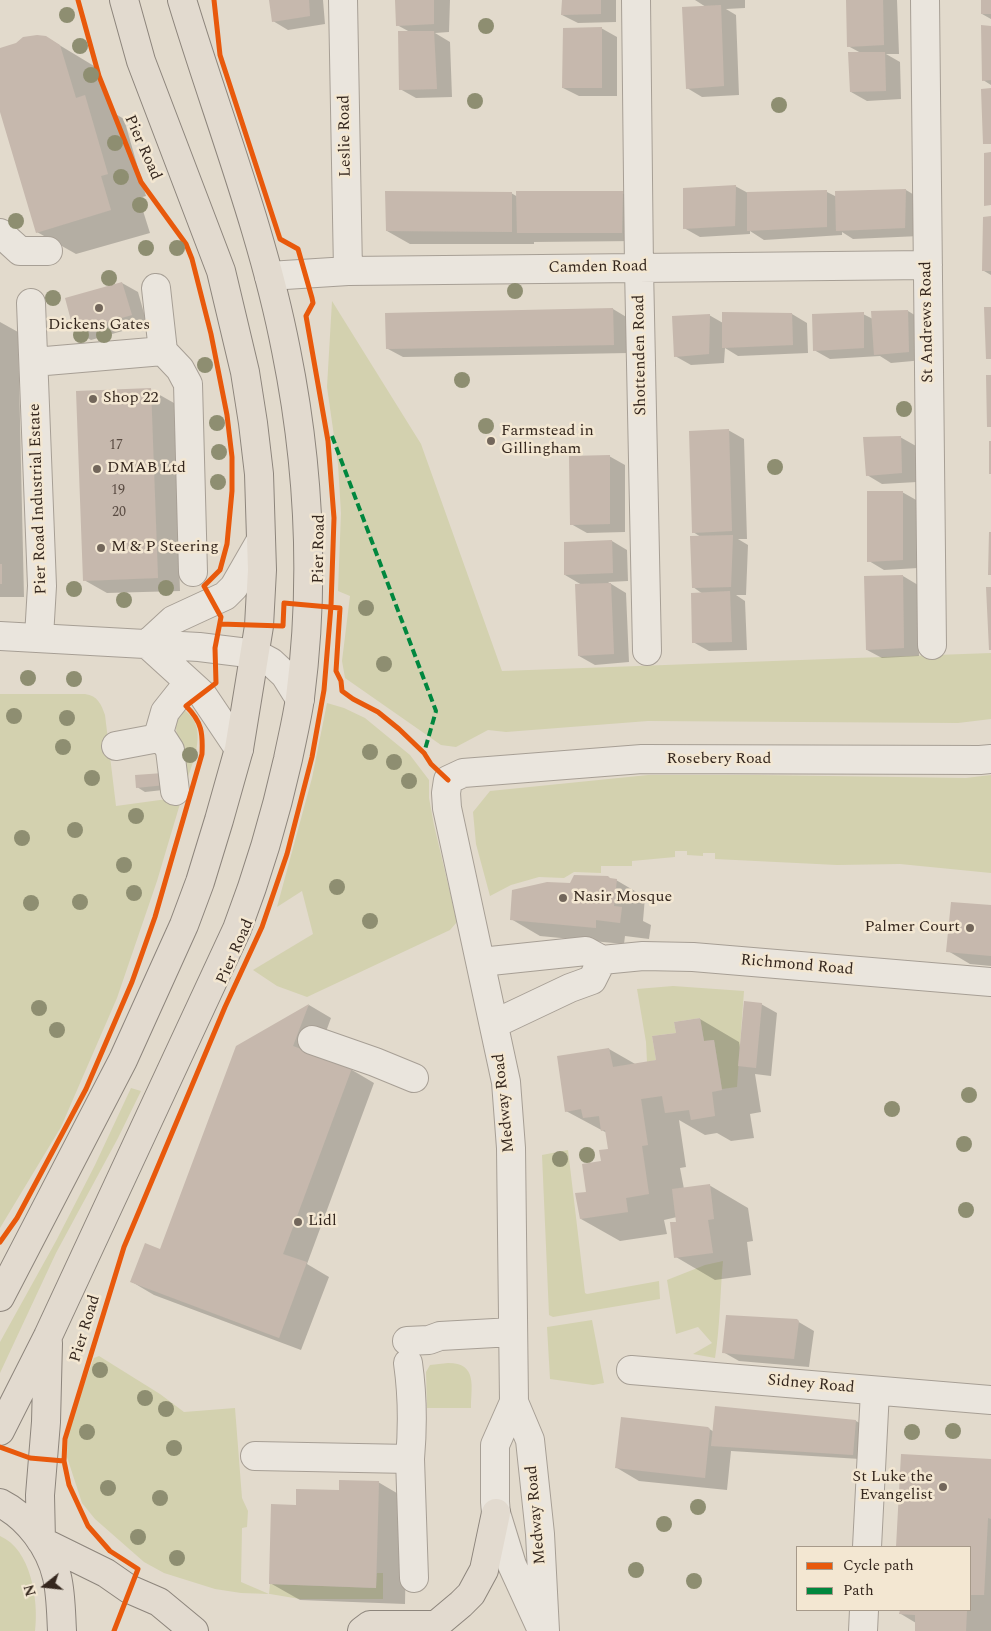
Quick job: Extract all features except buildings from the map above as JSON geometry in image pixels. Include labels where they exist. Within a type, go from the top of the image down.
[{"type":"main road","name":"Pier Road","points":[[0,1297],[123,1060],[170,960],[200,882],[239,748],[256,654],[259,626],[261,540],[259,474],[245,372],[221,271],[147,76],[124,0]]},
{"type":"main road","name":"Pier Road","points":[[0,1431],[48,1336],[237,929],[277,810],[300,699],[308,588],[306,498],[295,402],[286,349],[268,276],[182,0]]},
{"type":"main road","points":[[41,1541],[40,1494],[46,1422],[48,1336]]},
{"type":"main road","points":[[0,1503],[30,1525],[49,1554],[57,1578],[62,1631]]},
{"type":"main road","points":[[362,1631],[370,1626],[439,1628],[471,1594],[484,1570],[496,1512]]},
{"type":"main road","points":[[41,1541],[106,1573],[129,1589],[159,1602],[194,1631]]},
{"type":"street","name":"Leslie Road","points":[[343,0],[348,271]]},
{"type":"street","name":"Shottenden Road","points":[[636,0],[639,268],[647,651]]},
{"type":"street","name":"St Andrews Road","points":[[925,0],[932,645]]},
{"type":"street","points":[[0,233],[20,251],[48,252]]},
{"type":"street","name":"Camden Road","points":[[268,276],[348,271],[928,265]]},
{"type":"street","points":[[156,288],[163,351],[180,369],[188,384],[193,572]]},
{"type":"street","name":"Pier Road Industrial Estate","points":[[31,303],[42,586],[39,637]]},
{"type":"street","points":[[34,362],[163,351]]},
{"type":"street","points":[[147,644],[173,620],[225,596],[234,587],[261,540]]},
{"type":"street","points":[[0,636],[199,647],[256,654],[271,662],[285,676],[300,699]]},
{"type":"street","points":[[147,644],[202,694],[239,748]]},
{"type":"street","points":[[116,746],[153,739],[159,733],[165,712],[188,683]]},
{"type":"street","points":[[159,733],[170,750],[175,791]]},
{"type":"street","name":"Rosebery Road","points":[[448,780],[463,773],[642,759],[991,759]]},
{"type":"street","name":"Medway Road","points":[[448,780],[446,793],[447,808],[506,1082],[510,1148],[514,1402],[530,1440],[540,1534],[544,1631]]},
{"type":"street","name":"Richmond Road","points":[[481,962],[586,951],[602,960],[643,956],[693,957],[991,982]]},
{"type":"street","points":[[494,1024],[570,988],[592,980],[602,960]]},
{"type":"street","points":[[312,1040],[414,1078]]},
{"type":"street","points":[[414,1578],[410,1459],[413,1402],[408,1352],[428,1340],[440,1336],[513,1332]]},
{"type":"street","name":"Sidney Road","points":[[632,1370],[991,1400]]},
{"type":"street","points":[[867,1546],[874,1391]]},
{"type":"street","name":"Medway Road","points":[[514,1402],[495,1445],[496,1512],[512,1565],[544,1631]]},
{"type":"street","points":[[255,1456],[410,1459]]},
{"type":"street","points":[[863,1631],[864,1611]]},
{"type":"shaded area","points":[[332,301],[421,444],[502,671],[991,653],[991,719],[958,723],[648,721],[506,732],[488,730],[456,747],[441,745],[345,678],[342,661],[350,596],[338,591],[341,513],[338,464],[327,387]]},
{"type":"shaded area","points":[[0,694],[85,694],[93,697],[100,704],[105,715],[116,806],[182,797],[157,881],[117,998],[61,1127],[0,1228]]},
{"type":"shaded area","points":[[327,703],[344,708],[365,718],[410,755],[429,780],[429,798],[434,825],[457,922],[450,930],[307,997],[277,986],[253,970],[313,934],[302,891],[277,907],[312,778]]},
{"type":"shaded area","points":[[181,708],[190,715],[198,734],[195,755],[185,786],[183,786],[175,720]]},
{"type":"shaded area","points":[[648,775],[966,778],[991,775],[991,873],[900,864],[837,865],[715,859],[715,853],[703,853],[703,856],[687,855],[687,851],[675,851],[675,857],[632,861],[632,866],[601,866],[601,873],[574,872],[564,878],[539,877],[511,885],[490,896],[476,844],[473,812],[490,791]]},
{"type":"shaded area","points":[[673,986],[744,991],[737,1087],[722,1089],[714,1040],[704,1041],[700,1018],[674,1022],[676,1033],[652,1036],[656,1060],[647,1062],[646,1042],[637,989]]},
{"type":"shaded area","points":[[131,1088],[141,1091],[56,1253],[0,1373],[0,1342],[56,1241],[95,1165]]},
{"type":"shaded area","points":[[568,1150],[585,1293],[659,1281],[660,1299],[553,1317],[549,1315],[542,1155]]},
{"type":"shaded area","points":[[723,1261],[715,1358],[693,1354],[712,1343],[698,1327],[676,1334],[667,1280],[705,1265]]},
{"type":"shaded area","points":[[592,1320],[604,1383],[593,1385],[550,1379],[547,1327]]},
{"type":"shaded area","points":[[99,1356],[160,1394],[184,1412],[235,1408],[242,1498],[248,1511],[247,1527],[242,1528],[241,1582],[269,1594],[241,1593],[215,1589],[164,1573],[144,1562],[95,1519],[82,1503],[67,1457],[68,1427],[94,1358]]},
{"type":"shaded area","points":[[458,1364],[468,1372],[472,1385],[471,1408],[427,1408],[426,1372],[430,1365]]},
{"type":"shaded area","points":[[0,1536],[11,1543],[19,1552],[31,1577],[36,1605],[35,1631],[0,1631]]},
{"type":"shaded area","points":[[377,1573],[383,1573],[383,1599],[300,1599],[269,1594],[270,1584],[376,1588]]},
{"type":"marked path","points":[[332,436],[436,711],[424,753]]},
{"type":"cycle path","points":[[0,1242],[17,1218],[86,1089],[132,982],[155,917],[202,754],[200,728],[195,717],[186,706],[216,683],[215,648],[221,617],[204,586],[220,570],[227,544],[232,491],[232,457],[227,415],[211,334],[192,259],[186,244],[141,182],[99,76],[78,0]]},
{"type":"cycle path","points":[[114,1631],[138,1569],[110,1551],[88,1526],[69,1485],[64,1461],[65,1439],[124,1247],[225,1007],[262,927],[287,854],[312,757],[324,690],[331,606],[334,518],[328,441],[306,316],[313,303],[298,249],[280,239],[220,55],[214,0]]},
{"type":"cycle path","points":[[220,624],[283,626],[284,603],[340,608],[336,671],[341,681],[342,691],[378,712],[399,729],[448,780]]},
{"type":"cycle path","points":[[0,1447],[30,1458],[64,1461]]},
{"type":"place","name":"Dickens Gates","points":[[99,308]]},
{"type":"place","name":"Shop 22","points":[[93,399]]},
{"type":"place","name":"Farmstead in Gillingham","points":[[491,441]]},
{"type":"place","name":"DMAB Ltd","points":[[97,469]]},
{"type":"place","name":"M & P Steering","points":[[101,548]]},
{"type":"place","name":"Nasir Mosque","points":[[563,898]]},
{"type":"place","name":"Palmer Court","points":[[970,928]]},
{"type":"place","name":"Lidl","points":[[298,1222]]},
{"type":"place","name":"St Luke the Evangelist","points":[[943,1487]]}]
